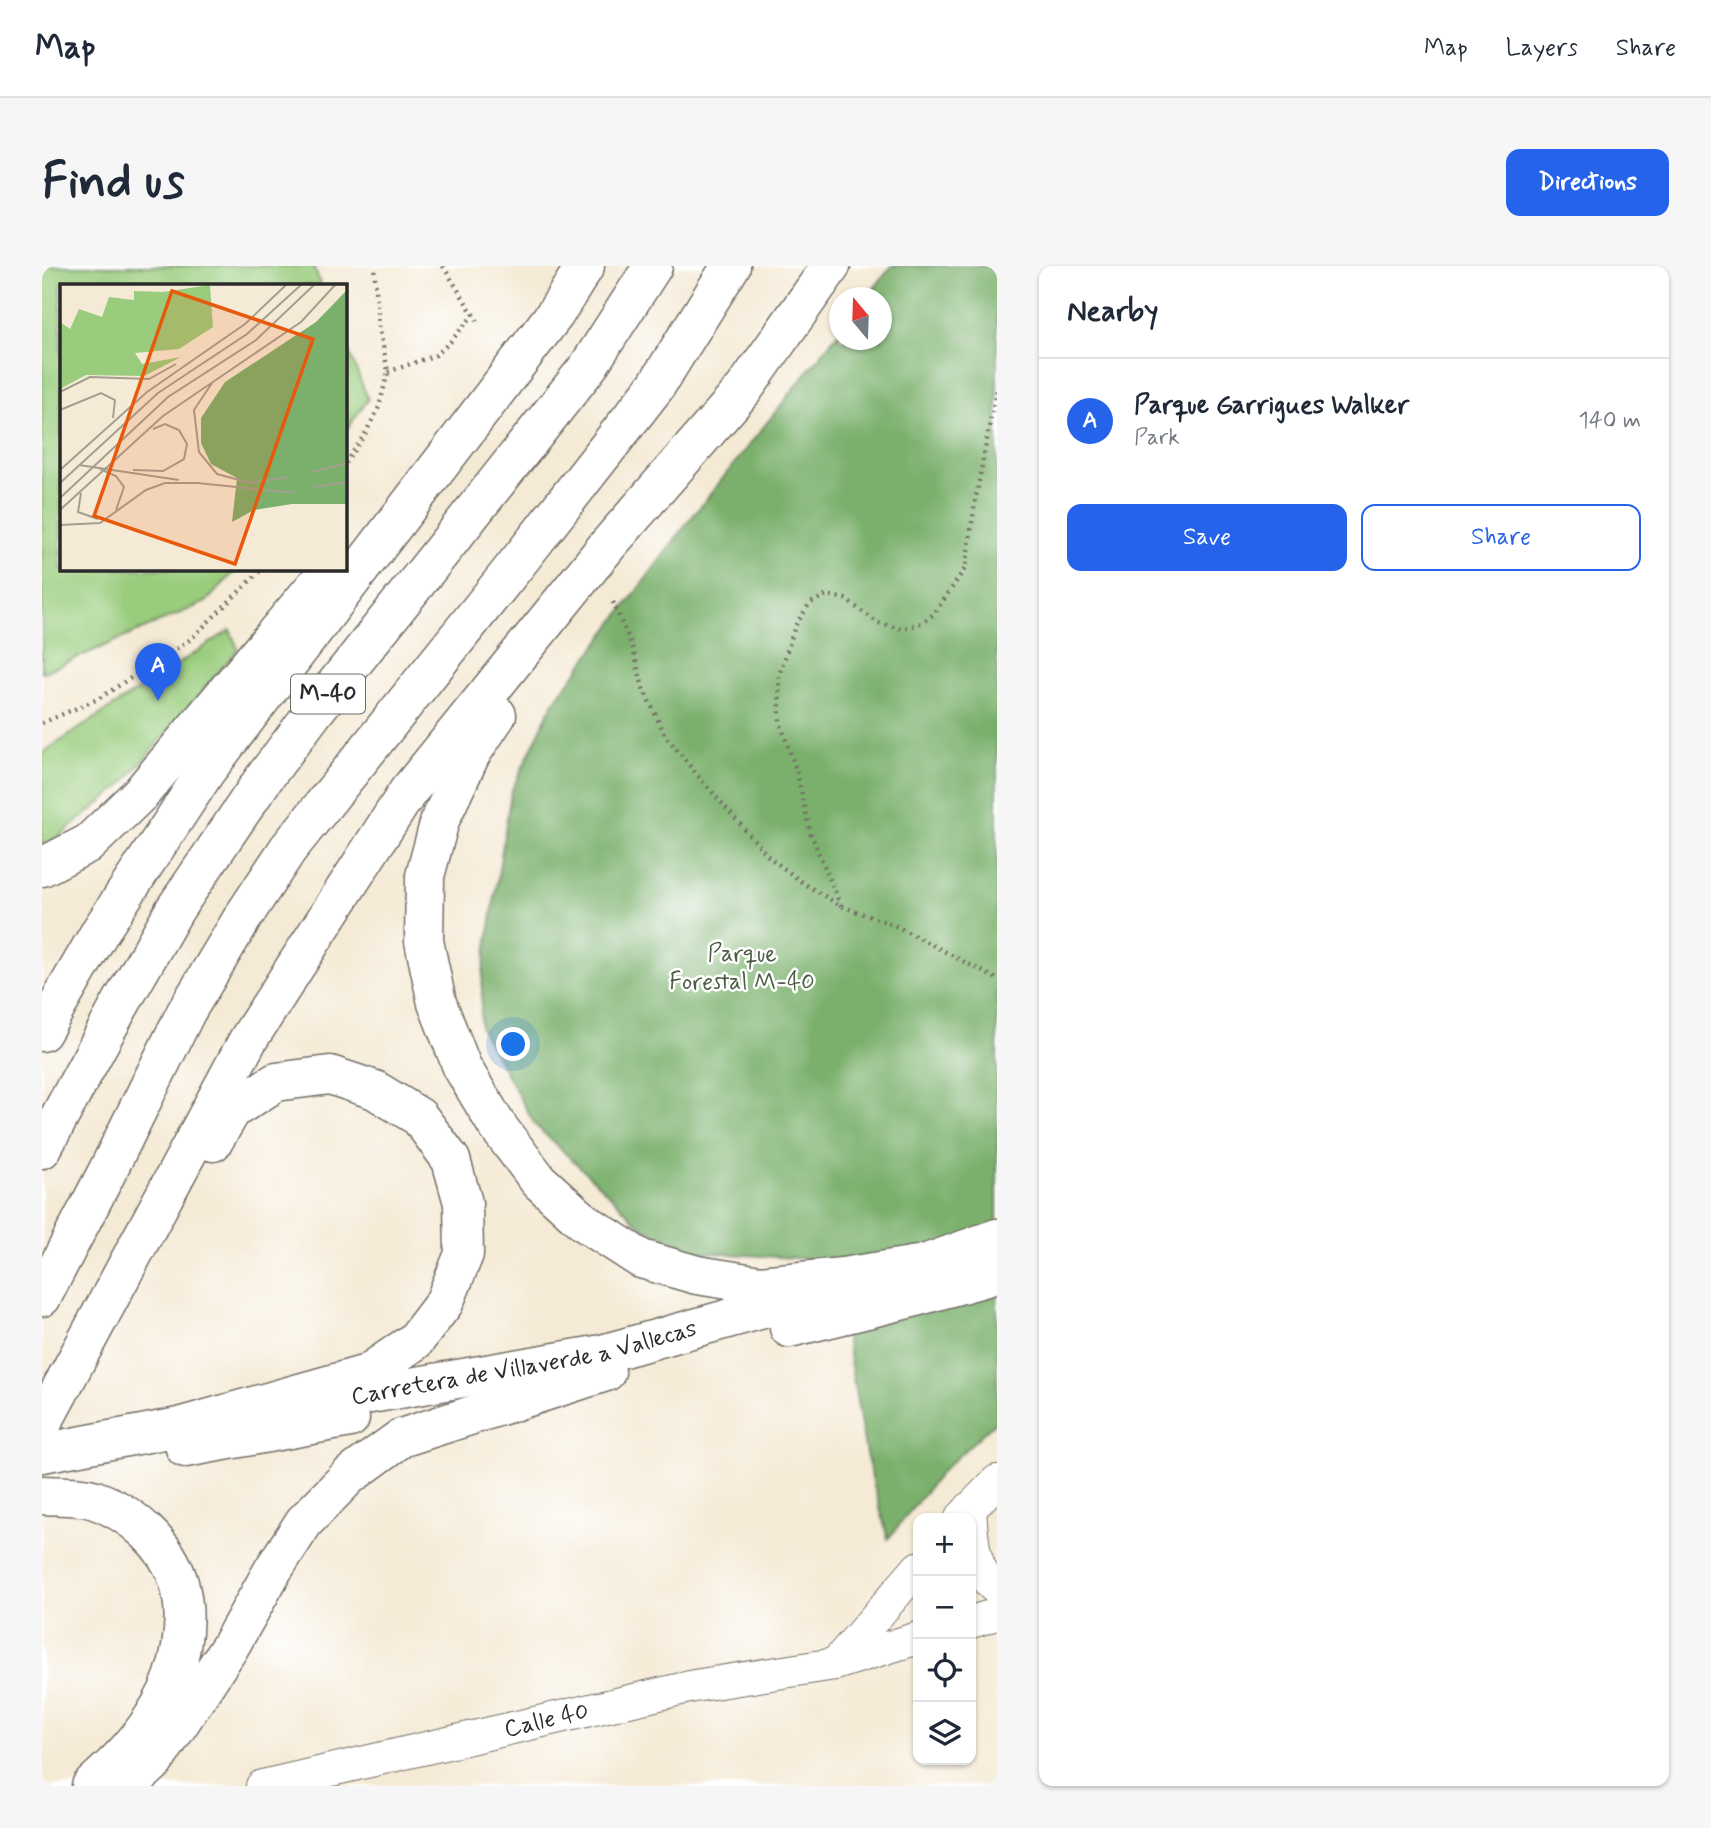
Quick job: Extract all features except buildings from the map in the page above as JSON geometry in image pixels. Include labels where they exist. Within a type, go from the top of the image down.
[{"type":"main road","points":[[42,1032],[101,930],[206,771],[555,314],[585,266]]},
{"type":"main road","name":"M-40","points":[[42,1149],[174,909],[262,781],[588,367],[653,266]]},
{"type":"main road","name":"M-40","points":[[42,1297],[186,1012],[281,860],[656,386],[731,266]]},
{"type":"main road","points":[[42,1424],[248,1040],[407,793],[607,547],[744,389],[831,266]]},
{"type":"main road","points":[[346,550],[453,422],[555,314]]},
{"type":"main road","points":[[607,547],[471,754],[440,820],[425,876],[424,940],[437,1003],[462,1067],[496,1124],[539,1181],[584,1222],[641,1259],[697,1275],[760,1285],[843,1277],[924,1264]]},
{"type":"main road","points":[[42,867],[89,843],[141,793],[329,570]]},
{"type":"main road","points":[[117,1286],[161,1227],[232,1110],[276,1082],[330,1075],[375,1090],[419,1117],[451,1160],[463,1203],[464,1254],[444,1303],[415,1341],[366,1374],[182,1426]]},
{"type":"main road","name":"Carretera de Villaverde a Vallecas","points":[[42,1453],[182,1426],[603,1354],[924,1264],[997,1238]]},
{"type":"main road","name":"Carretera de Villaverde a Vallecas","points":[[42,1474],[606,1372],[912,1298],[997,1274]]},
{"type":"main road","points":[[128,1786],[154,1762],[229,1648],[304,1522],[349,1476],[401,1438],[606,1372]]},
{"type":"main road","points":[[42,1495],[94,1499],[130,1517],[163,1548],[179,1583],[184,1617],[179,1664],[161,1706],[132,1748],[91,1786]]},
{"type":"street","points":[[966,1513],[997,1481]]},
{"type":"street","points":[[976,1557],[988,1583],[997,1589]]},
{"type":"street","points":[[835,1664],[913,1573]]},
{"type":"street","points":[[976,1620],[997,1614]]},
{"type":"street","name":"Calle 40","points":[[262,1786],[694,1686],[835,1664],[915,1639]]},
{"type":"path","points":[[346,462],[364,436],[379,407],[388,372],[379,326],[374,266]]},
{"type":"path","points":[[443,266],[480,325]]},
{"type":"path","points":[[388,372],[436,355],[474,315]]},
{"type":"path","points":[[841,905],[810,832],[797,773],[780,722],[779,676],[795,626],[810,603],[827,595],[845,599],[878,623],[903,629],[921,623],[934,614],[966,566],[997,386]]},
{"type":"path","points":[[42,723],[98,699],[191,639],[261,570]]},
{"type":"path","points":[[613,602],[633,649],[643,688],[665,735],[769,857],[803,883],[841,905],[894,925],[997,979]]},
{"type":"green space","points":[[42,266],[313,266],[321,284],[60,284],[60,570],[236,570],[206,602],[42,673]]},
{"type":"green space","name":"Parque Forestal M-40","points":[[892,266],[997,266],[997,1420],[941,1472],[888,1539],[866,1454],[847,1343],[825,1260],[698,1252],[641,1227],[535,1125],[480,1027],[483,972],[511,792],[552,705],[688,522],[829,345],[829,350],[892,350],[892,287],[875,287]]},
{"type":"green space","points":[[346,344],[368,399],[346,431]]},
{"type":"green space","points":[[230,630],[238,649],[122,785],[56,839],[42,845],[42,753]]},
{"type":"place","name":"Parque Garrigues Walker","points":[[158,701]]}]
